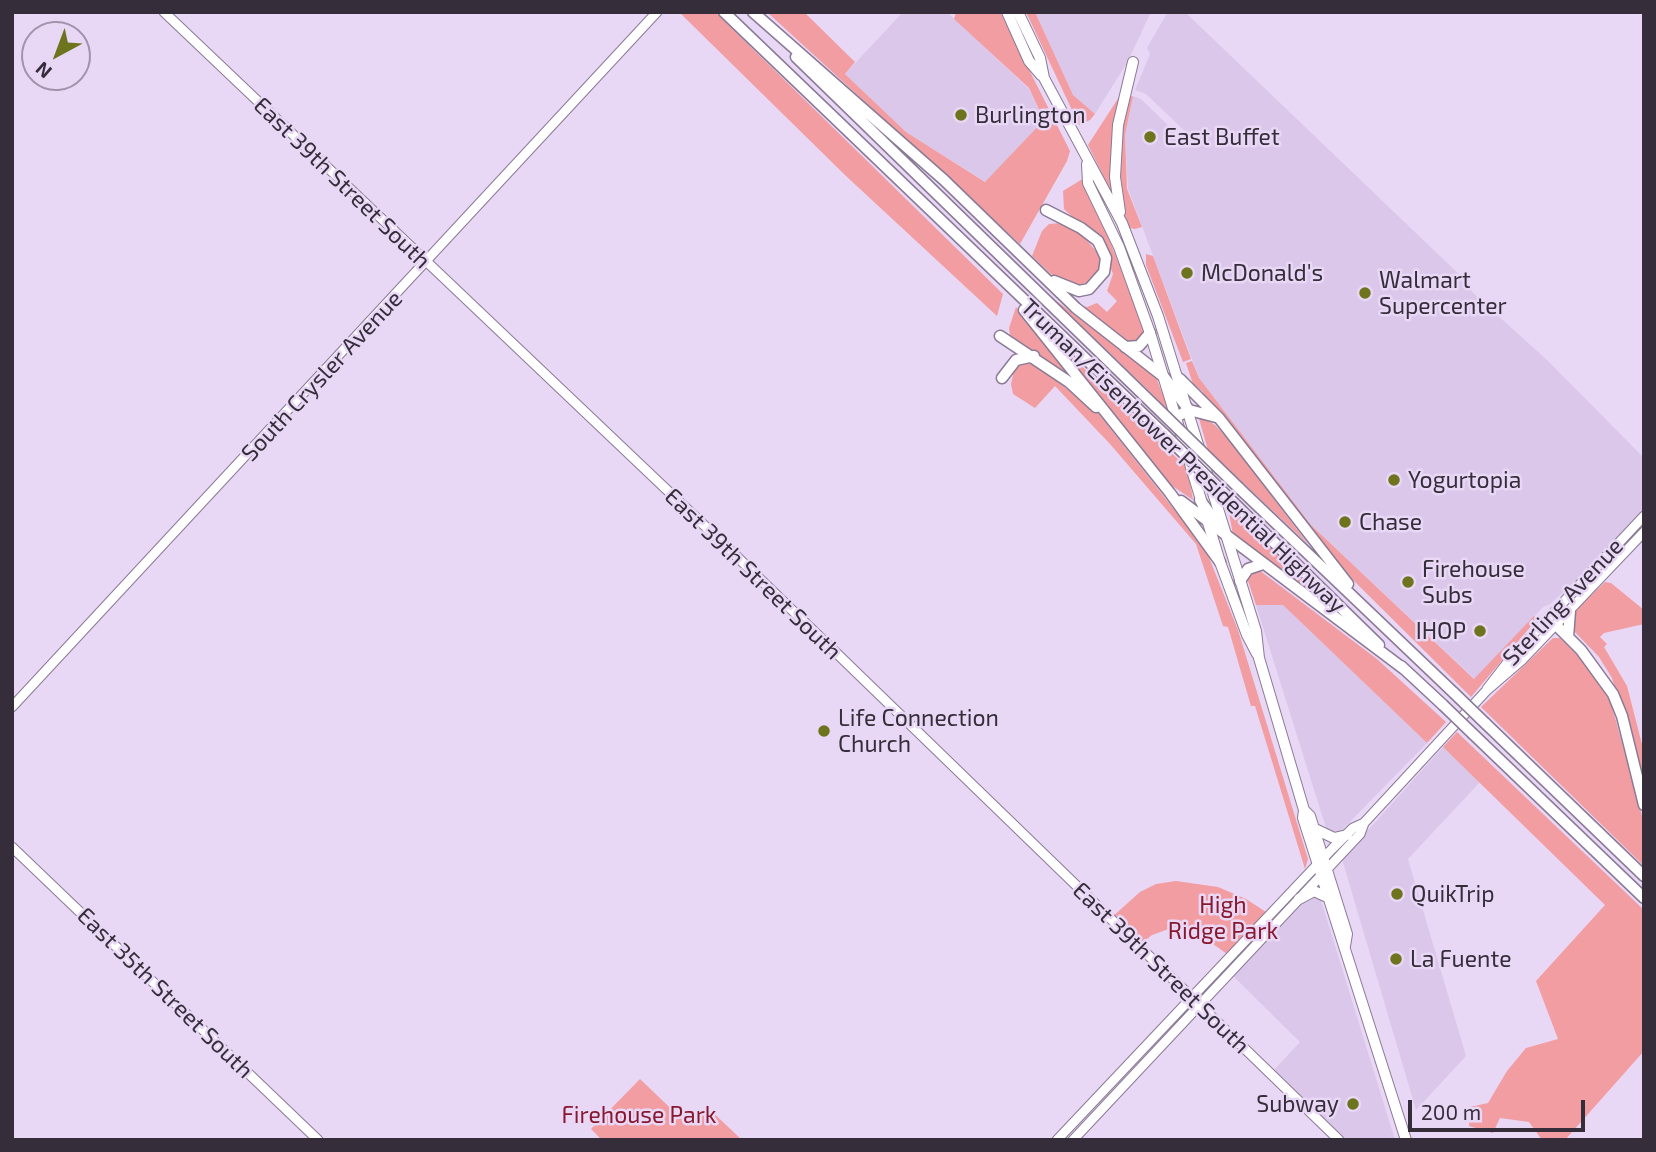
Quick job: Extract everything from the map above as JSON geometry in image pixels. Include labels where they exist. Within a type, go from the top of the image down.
[{"type":"highway","name":"Truman/Eisenhower Presidential Highway","points":[[724,12],[1644,898]]},
{"type":"highway","name":"Truman/Eisenhower Presidential Highway","points":[[751,12],[1238,488],[1644,876]]},
{"type":"highway","points":[[751,12],[944,180],[1076,308],[1164,377],[1189,410],[1219,418]]},
{"type":"highway","points":[[1035,267],[1061,286],[1079,292],[1098,282],[1105,266],[1103,249],[1098,241],[1081,228],[1046,210]]},
{"type":"highway","points":[[1003,283],[1170,493],[1220,562]]},
{"type":"highway","points":[[1124,347],[1139,346],[1150,333]]},
{"type":"highway","points":[[1000,336],[1034,356],[1069,382],[1111,421]]},
{"type":"highway","points":[[1002,377],[1016,360],[1034,356]]},
{"type":"highway","points":[[1180,379],[1219,418],[1336,567],[1356,599]]},
{"type":"highway","points":[[1176,417],[1189,410]]},
{"type":"highway","points":[[1183,503],[1191,504],[1200,500],[1213,488]]},
{"type":"highway","points":[[1170,493],[1404,669]]},
{"type":"highway","points":[[1200,500],[1228,537]]},
{"type":"highway","points":[[1240,581],[1248,569],[1263,564]]},
{"type":"highway","points":[[1568,637],[1570,611]]},
{"type":"highway","points":[[1556,625],[1613,694],[1622,716],[1644,805]]},
{"type":"main road","name":"East 39th Street South","points":[[164,12],[425,263],[728,548],[1339,1140]]},
{"type":"main road","name":"South Crysler Avenue","points":[[12,707],[657,12]]},
{"type":"main road","points":[[1007,12],[1029,61],[1044,78],[1086,161],[1122,223],[1180,379],[1256,631],[1259,657],[1304,810],[1303,818],[1347,934],[1345,946]]},
{"type":"main road","points":[[1018,12],[1040,58],[1044,78]]},
{"type":"main road","points":[[1122,223],[1116,155],[1118,125],[1133,62]]},
{"type":"main road","points":[[1086,161],[1088,183],[1119,247],[1150,333],[1220,562],[1247,635],[1259,657]]},
{"type":"main road","name":"Sterling Avenue","points":[[1487,690],[1493,678],[1511,658],[1644,516]]},
{"type":"main road","name":"Sterling Avenue","points":[[1364,823],[1487,690],[1570,611],[1644,532]]},
{"type":"main road","points":[[1304,810],[1310,816],[1315,829],[1327,897],[1406,1140]]},
{"type":"main road","points":[[1058,1140],[1299,899],[1347,835],[1364,823]]},
{"type":"main road","points":[[1073,1140],[1195,1003],[1322,867],[1360,834],[1364,823]]},
{"type":"main road","points":[[1315,829],[1334,838],[1347,835]]},
{"type":"main road","name":"East 35th Street South","points":[[12,847],[318,1140]]},
{"type":"main road","points":[[1299,899],[1314,891],[1327,897]]},
{"type":"shaded area","points":[[903,12],[947,12],[1029,89],[1044,120],[986,182],[906,132],[845,74]]},
{"type":"shaded area","points":[[1035,12],[1151,12],[1128,61],[1095,114],[1073,95]]},
{"type":"shaded area","points":[[1185,12],[1464,279],[1473,293],[1548,361],[1644,458],[1644,511],[1578,579],[1543,607],[1475,679],[1311,525],[1199,378],[1128,189],[1125,135],[1133,96],[1141,99],[1177,134],[1189,135],[1146,94],[1135,90],[1150,54],[1147,48],[1167,13]]},
{"type":"shaded area","points":[[1256,605],[1283,605],[1427,743],[1340,832],[1327,831]]},
{"type":"shaded area","points":[[1443,747],[1480,782],[1408,859],[1466,1056],[1416,1110],[1342,859]]},
{"type":"shaded area","points":[[1314,895],[1320,897],[1395,1140],[1347,1140],[1274,1070],[1300,1042],[1232,975],[1302,901]]},
{"type":"green space","points":[[679,12],[715,12],[1003,294],[997,316],[846,176]]},
{"type":"green space","points":[[767,12],[804,12],[855,62],[845,74],[906,132],[985,182],[1044,120],[1029,88],[954,19],[956,12],[1000,12],[1070,151],[1020,244]]},
{"type":"green space","points":[[1026,12],[1035,12],[1073,95],[1095,114],[1090,120],[1079,125]]},
{"type":"green space","points":[[1133,96],[1125,135],[1127,189],[1142,227],[1135,229],[1130,228],[1125,221],[1118,169],[1119,136],[1129,97]]},
{"type":"green space","points":[[1119,97],[1122,98],[1115,200],[1088,145]]},
{"type":"green space","points":[[1084,178],[1141,318],[1144,337],[1131,344],[1078,305],[1087,307],[1097,303],[1107,312],[1117,301],[1107,291],[1113,274],[1101,244],[1064,209],[1063,191]]},
{"type":"green space","points":[[1061,223],[1080,232],[1100,256],[1099,272],[1093,281],[1076,286],[1067,283],[1051,274],[1032,256],[1042,231],[1049,224]]},
{"type":"green space","points":[[1146,254],[1153,256],[1191,359],[1183,362],[1146,265]]},
{"type":"green space","points":[[1054,299],[1156,377],[1169,411],[1145,387]]},
{"type":"green space","points":[[1016,307],[1097,404],[1056,367],[1010,335],[1009,328]]},
{"type":"green space","points":[[1058,343],[1188,469],[1193,500],[1171,485]]},
{"type":"green space","points":[[1192,361],[1199,378],[1311,525],[1474,679],[1534,616],[1537,619],[1471,697],[1350,577],[1227,422],[1200,395],[1203,392],[1193,384],[1186,363]]},
{"type":"green space","points":[[1034,363],[1098,413],[1206,550],[1238,630],[1308,859],[1305,869],[1255,706],[1251,706],[1228,627],[1223,626],[1196,544],[1110,444],[1055,386],[1035,408],[1013,394],[1011,384],[1014,371],[1022,364]]},
{"type":"green space","points":[[1198,415],[1215,425],[1229,440],[1308,544],[1208,450]]},
{"type":"green space","points":[[1228,507],[1295,571],[1357,633],[1233,535]]},
{"type":"green space","points":[[1259,570],[1377,659],[1446,722],[1427,743],[1283,605],[1256,605],[1247,578]]},
{"type":"green space","points":[[1605,582],[1611,583],[1644,610],[1644,624],[1604,633],[1600,637],[1607,644],[1604,647],[1627,686],[1644,752],[1644,784],[1612,678],[1599,657],[1574,631],[1573,616]]},
{"type":"green space","points":[[1553,638],[1560,638],[1586,664],[1611,703],[1644,823],[1644,866],[1481,707]]},
{"type":"green space","points":[[1457,732],[1644,910],[1644,1051],[1565,1140],[1542,1140],[1529,1122],[1500,1118],[1493,1133],[1469,1126],[1470,1107],[1488,1103],[1507,1071],[1526,1048],[1558,1039],[1536,981],[1605,905],[1443,747]]},
{"type":"green space","name":"High Ridge Park","points":[[1176,881],[1218,887],[1246,899],[1266,912],[1227,954],[1191,928],[1174,927],[1152,935],[1139,945],[1111,918],[1140,892],[1156,884]]},
{"type":"green space","name":"Firehouse Park","points":[[640,1079],[688,1125],[706,1106],[742,1140],[602,1140],[591,1129]]},
{"type":"place","name":"Burlington","points":[[961,115]]},
{"type":"place","name":"East Buffet","points":[[1150,137]]},
{"type":"place","name":"McDonald's","points":[[1187,273]]},
{"type":"place","name":"Walmart Supercenter","points":[[1365,293]]},
{"type":"place","name":"Yogurtopia","points":[[1394,480]]},
{"type":"place","name":"Chase","points":[[1345,522]]},
{"type":"place","name":"Firehouse Subs","points":[[1408,582]]},
{"type":"place","name":"IHOP","points":[[1480,631]]},
{"type":"place","name":"Life Connection Church","points":[[824,731]]},
{"type":"place","name":"QuikTrip","points":[[1397,894]]},
{"type":"place","name":"La Fuente","points":[[1396,959]]},
{"type":"place","name":"Subway","points":[[1353,1104]]}]
